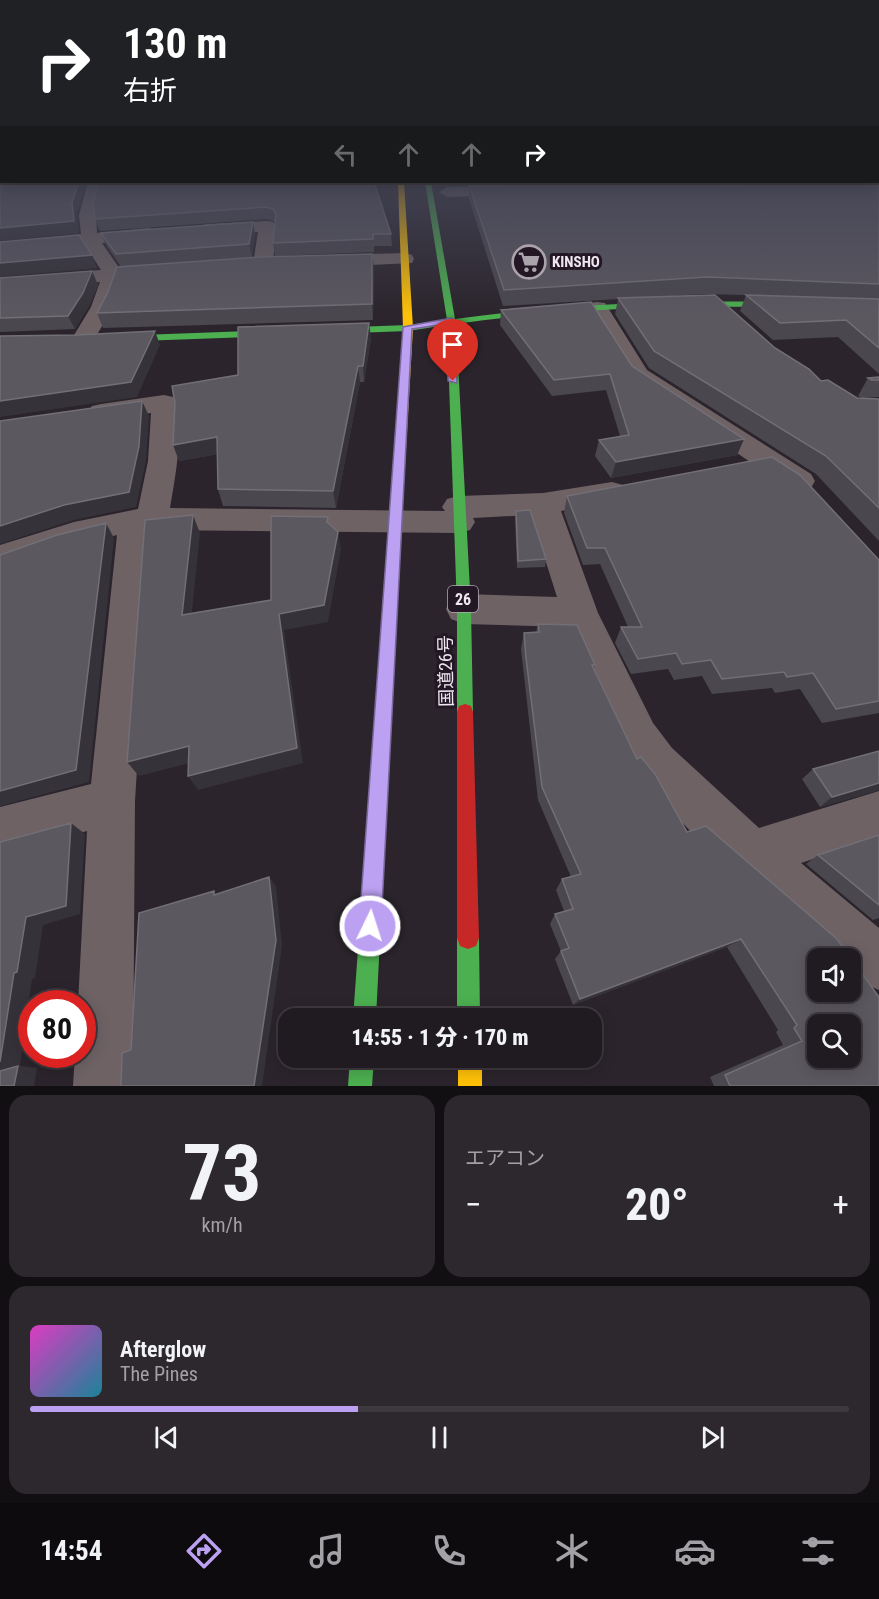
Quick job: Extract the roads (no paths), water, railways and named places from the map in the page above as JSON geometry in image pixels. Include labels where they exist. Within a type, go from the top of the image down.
[{"type":"main road","points":[[365,1008],[408,327],[402,215]]},
{"type":"main road","name":"国道26号","points":[[433,215],[451,320],[464,609],[469,1008]]},
{"type":"main road","points":[[77,340],[408,327],[451,320],[597,308],[714,302],[879,308]]},
{"type":"main road","points":[[360,1086],[361,1068]]},
{"type":"main road","points":[[470,1068],[470,1086]]},
{"type":"street","points":[[77,340],[90,329],[112,280],[110,269],[89,239],[86,215]]},
{"type":"street","points":[[196,230],[267,225],[263,264]]},
{"type":"street","points":[[0,248],[160,232]]},
{"type":"street","points":[[308,262],[405,259]]},
{"type":"street","points":[[239,267],[285,263]]},
{"type":"street","points":[[30,282],[181,270]]},
{"type":"street","points":[[714,302],[737,323]]},
{"type":"street","points":[[597,308],[638,375],[766,461],[803,483],[818,500]]},
{"type":"street","points":[[78,416],[164,403],[166,430],[143,519],[111,801],[103,1086]]},
{"type":"street","points":[[732,468],[766,461]]},
{"type":"street","points":[[0,558],[52,540],[143,519],[396,523],[459,514],[481,508],[543,504],[642,487]]},
{"type":"street","points":[[543,504],[579,613],[638,737],[650,754],[681,790],[879,963]]},
{"type":"street","points":[[464,609],[579,613]]},
{"type":"street","points":[[0,831],[111,801]]},
{"type":"street","points":[[754,854],[879,814]]},
{"type":"place","name":"KINSHO","points":[[529,262]]}]
